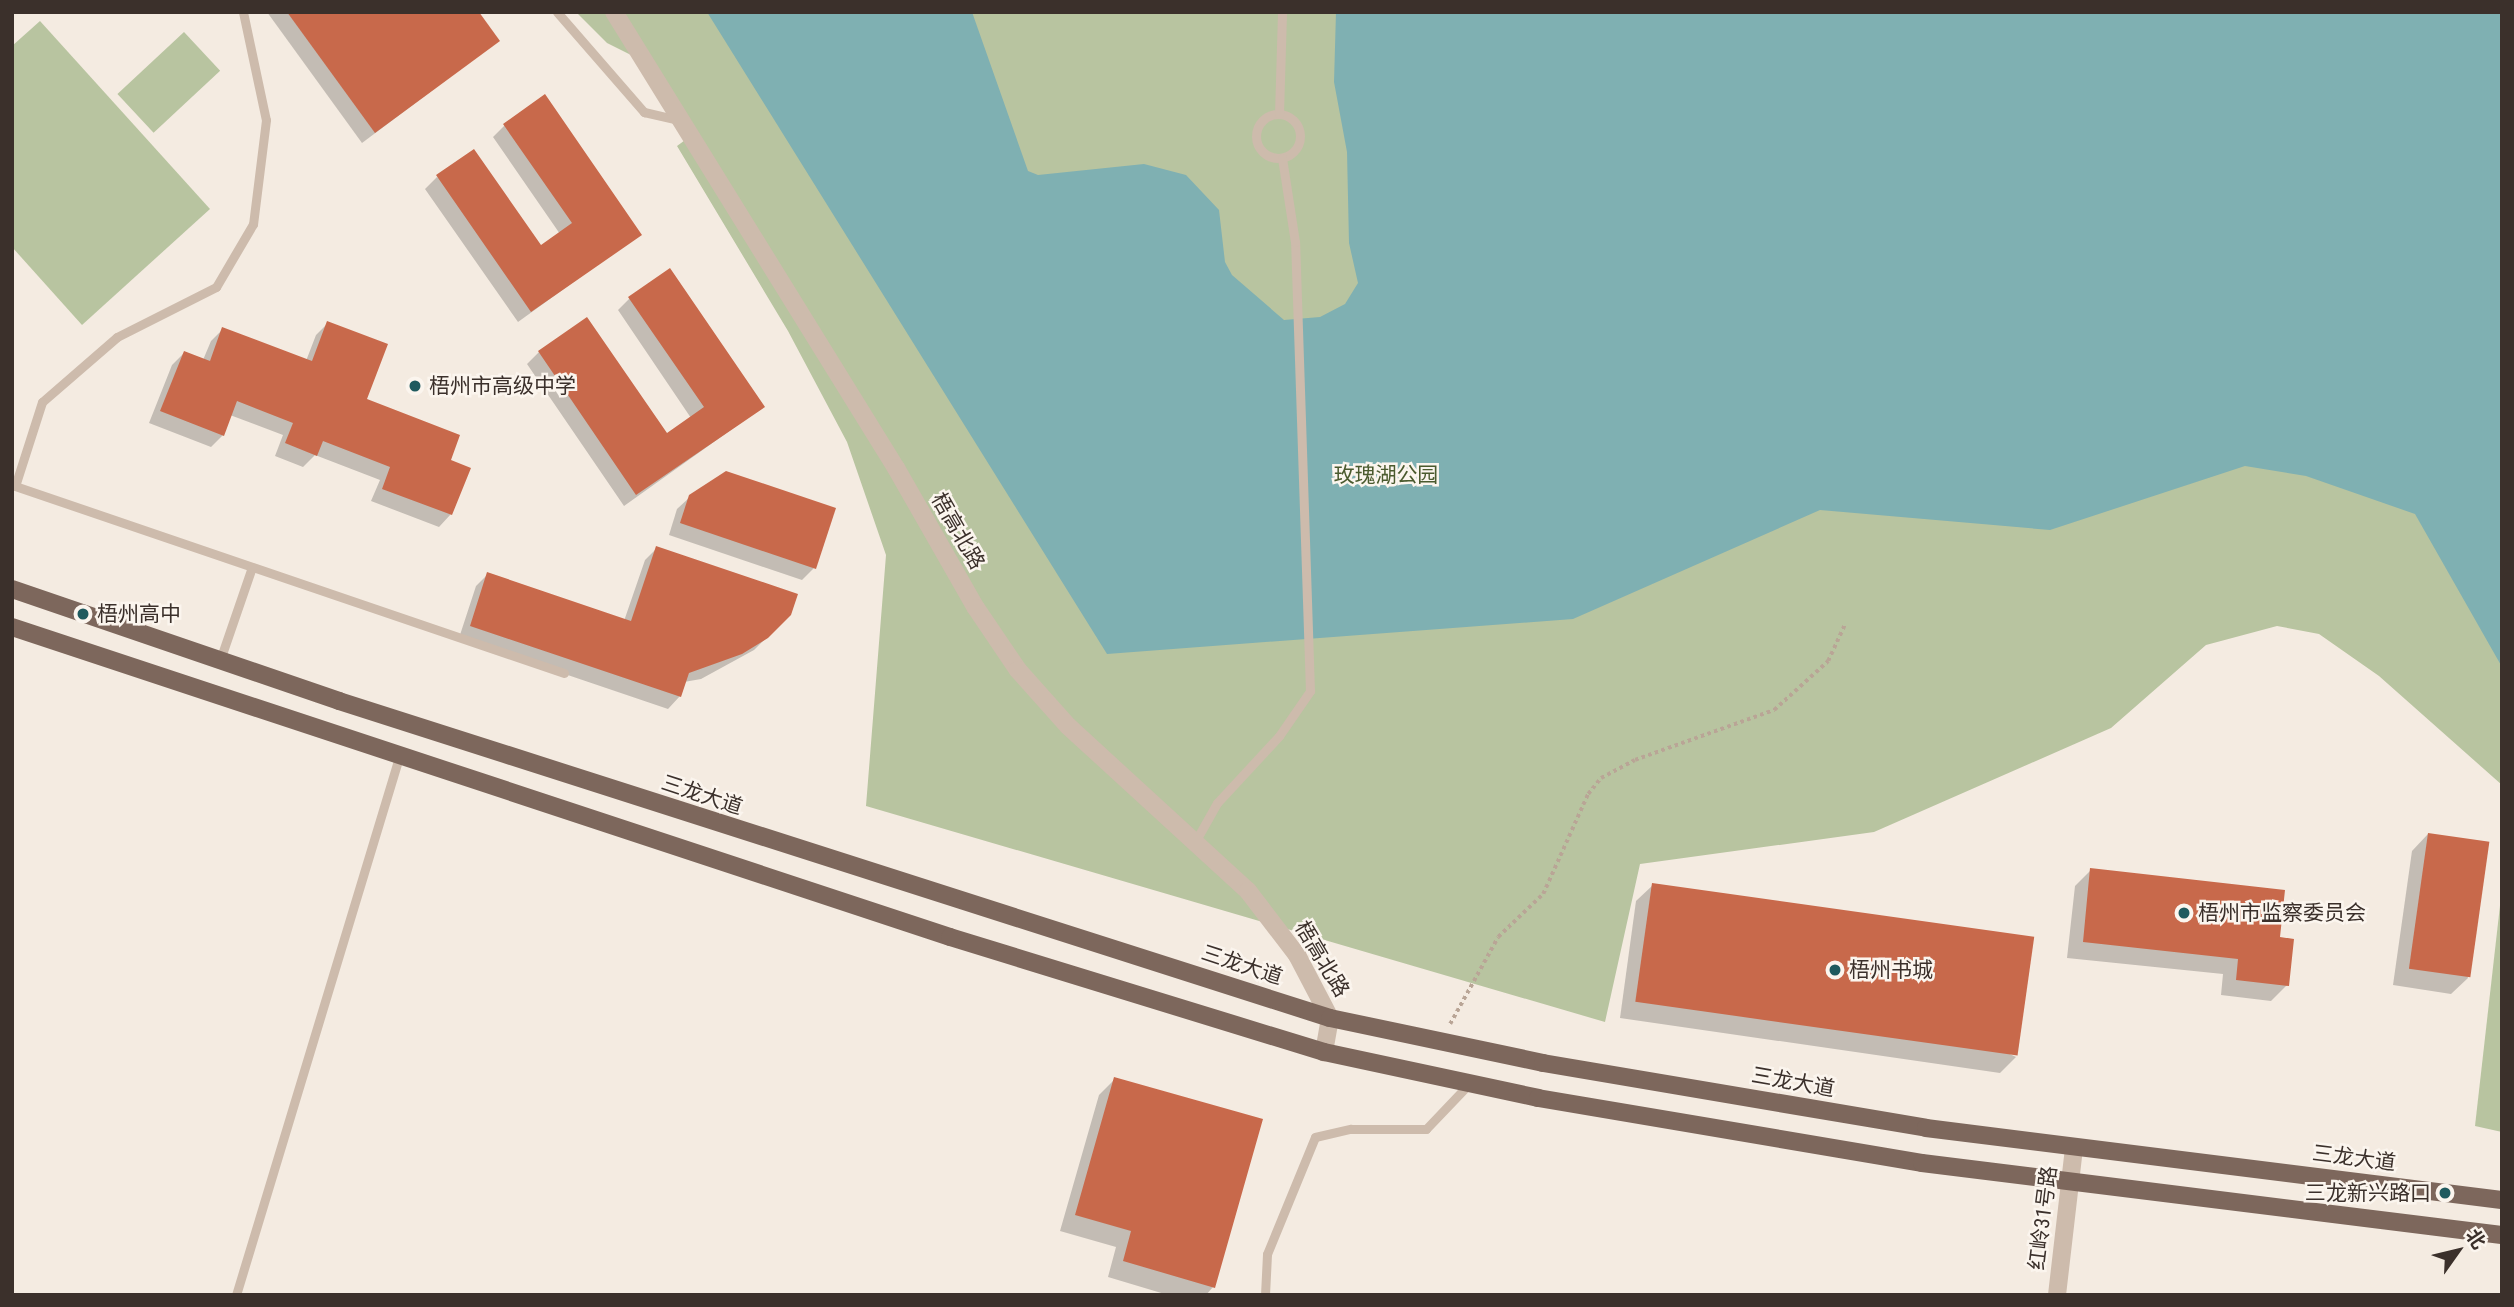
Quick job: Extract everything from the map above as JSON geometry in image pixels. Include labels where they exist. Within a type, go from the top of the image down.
[{"type":"main road","name":"三龙大道","points":[[12,589],[220,660],[1331,1018],[1439,1044],[1926,1128],[2502,1200]]},
{"type":"main road","points":[[12,627],[950,937],[1324,1052],[1471,1083],[1922,1163],[2502,1236]]},
{"type":"street","name":"梧高北路","points":[[614,12],[896,468],[976,608],[1018,670],[1068,726],[1248,891],[1297,955],[1331,1018]]},
{"type":"street","points":[[1324,1052],[1331,1018]]},
{"type":"street","name":"红岭31号路","points":[[2057,1295],[2074,1147]]},
{"type":"lane","points":[[243,12],[266,120],[253,224],[216,287],[117,337],[42,402],[15,486],[564,673]]},
{"type":"lane","points":[[557,12],[644,112],[679,120]]},
{"type":"lane","points":[[1279,114],[1282,12]]},
{"type":"lane","points":[[1279,114],[1292,119],[1300,131],[1298,145],[1282,158],[1262,151],[1256,137],[1265,118],[1279,114]]},
{"type":"lane","points":[[1195,842],[1217,803],[1279,736],[1310,691],[1313,668],[1296,258],[1282,158]]},
{"type":"lane","points":[[220,660],[252,567]]},
{"type":"lane","points":[[236,1295],[399,757]]},
{"type":"lane","points":[[1265,1295],[1267,1254],[1315,1137],[1343,1130],[1426,1129],[1471,1083]]},
{"type":"path","points":[[1439,1044],[1498,937],[1544,894],[1588,794],[1601,778],[1635,760],[1774,710],[1828,661],[1845,624]]},
{"type":"green space","name":"玫瑰湖公园","points":[[576,12],[2502,12],[2502,785],[2379,676],[2319,634],[2277,626],[2206,645],[2111,728],[1874,832],[1640,864],[1605,1022],[866,806],[886,555],[847,442],[788,331],[677,146],[696,132],[655,67],[607,43]]},
{"type":"green space","points":[[40,21],[210,209],[82,325],[12,247],[12,46]]},
{"type":"green space","points":[[184,32],[220,71],[154,133],[117,94]]},
{"type":"green space","points":[[2502,888],[2502,1132],[2475,1126]]},
{"type":"water","points":[[707,12],[972,12],[1028,171],[1038,175],[1144,164],[1186,175],[1219,210],[1225,262],[1232,275],[1284,320],[1320,317],[1345,304],[1358,283],[1349,243],[1347,152],[1334,82],[1336,12],[2502,12],[2502,667],[2415,514],[2306,476],[2245,466],[2050,530],[1820,510],[1573,619],[1107,654]]},
{"type":"building","points":[[287,12],[479,12],[500,41],[375,133]]},
{"type":"building","points":[[545,94],[642,235],[531,312],[436,175],[474,149],[541,245],[572,223],[503,124]]},
{"type":"building","points":[[670,268],[765,407],[636,495],[538,351],[587,317],[667,433],[704,407],[628,297]]},
{"type":"building","points":[[327,321],[388,344],[367,399],[460,435],[451,460],[471,468],[452,515],[382,489],[390,467],[323,441],[317,456],[285,443],[293,423],[237,401],[224,436],[160,411],[184,351],[210,361],[222,327],[312,361]]},
{"type":"building","points":[[726,471],[836,508],[816,569],[680,523],[689,495]]},
{"type":"building","points":[[656,546],[798,594],[791,615],[768,638],[742,654],[689,673],[681,697],[470,626],[487,572],[631,621]]},
{"type":"building","points":[[2428,833],[2489,842],[2470,977],[2409,969]]},
{"type":"building","name":"梧州市监察委员会","points":[[2090,868],[2285,890],[2280,937],[2294,939],[2289,986],[2236,980],[2238,959],[2083,942]]},
{"type":"building","name":"梧州书城","points":[[1652,883],[2034,937],[2018,1056],[1635,1002]]},
{"type":"building","points":[[1114,1077],[1263,1119],[1215,1288],[1123,1261],[1131,1231],[1075,1215]]},
{"type":"place","name":"梧州市高级中学","points":[[415,386]]},
{"type":"place","name":"梧州高中","points":[[83,614]]},
{"type":"place","name":"梧州市监察委员会","points":[[2184,913]]},
{"type":"place","name":"梧州书城","points":[[1835,970]]},
{"type":"place","name":"三龙新兴路口","points":[[2445,1193]]}]
